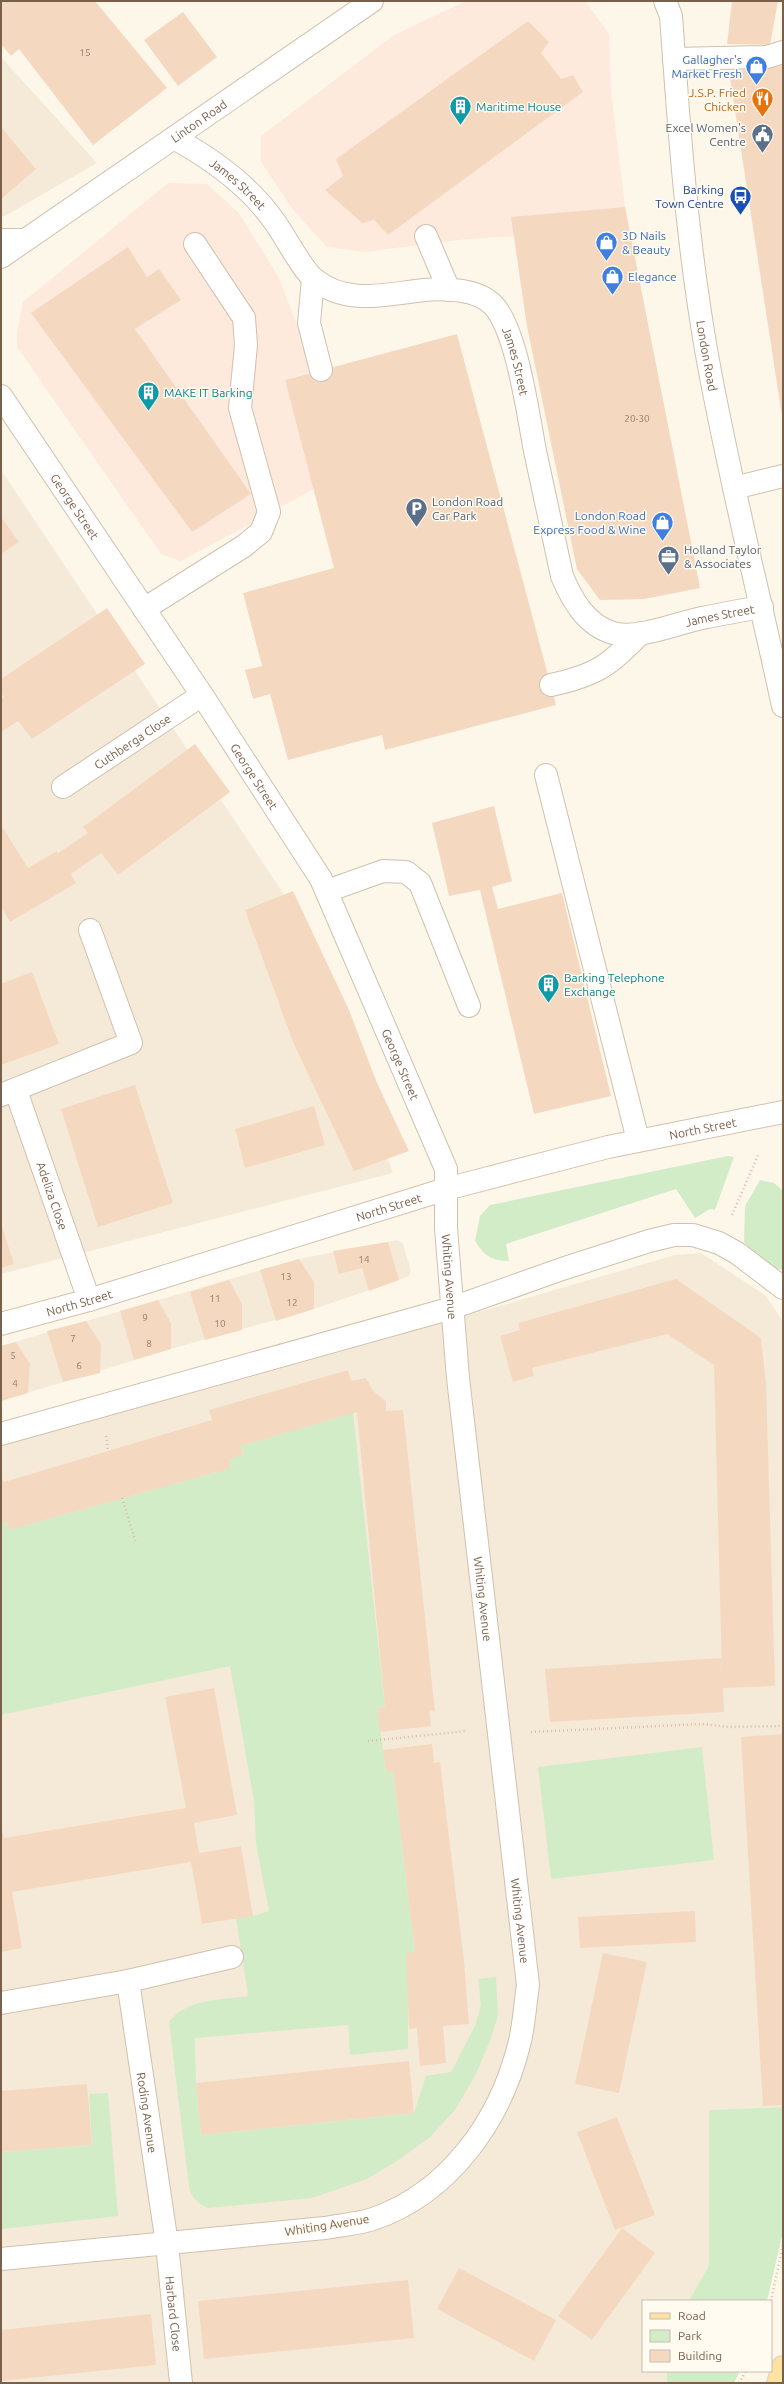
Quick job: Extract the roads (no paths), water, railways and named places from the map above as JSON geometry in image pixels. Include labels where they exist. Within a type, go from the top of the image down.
[{"type":"main road","points":[[778,2383],[783,2367]]},
{"type":"street","name":"Linton Road","points":[[1,257],[372,1]]},
{"type":"street","name":"London Road","points":[[666,1],[671,16],[682,169],[707,355],[734,488],[762,607],[783,706]]},
{"type":"street","points":[[674,59],[766,57],[783,52]]},
{"type":"street","name":"James Street","points":[[174,138],[196,150],[248,188],[273,220],[313,279],[333,291],[357,297],[380,297],[425,290],[449,290],[478,296],[494,305],[507,325],[522,385],[562,576],[572,600],[592,622],[613,633],[641,633],[762,607]]},
{"type":"street","points":[[426,236],[449,290]]},
{"type":"street","points":[[1,240],[24,240]]},
{"type":"street","points":[[144,609],[244,546],[261,532],[269,512],[240,408],[246,345],[244,318],[195,244]]},
{"type":"street","points":[[313,279],[309,323],[321,370]]},
{"type":"street","name":"George Street","points":[[1,396],[202,695],[321,879],[446,1170],[446,1189]]},
{"type":"street","points":[[734,488],[783,476]]},
{"type":"street","points":[[550,685],[581,678],[614,661],[641,633]]},
{"type":"street","name":"Cuthberga Close","points":[[63,787],[202,695]]},
{"type":"street","points":[[546,775],[638,1140]]},
{"type":"street","points":[[327,891],[383,871],[406,872],[420,882],[469,1006]]},
{"type":"street","points":[[8,1093],[131,1043],[90,930]]},
{"type":"street","name":"Adeliza Close","points":[[8,1093],[89,1300]]},
{"type":"street","name":"North Street","points":[[1,1324],[89,1300],[446,1189],[638,1140],[783,1112]]},
{"type":"street","name":"Whiting Avenue","points":[[1,2259],[325,2228],[373,2219],[422,2196],[455,2167],[481,2136],[504,2091],[520,2045],[528,1985],[452,1308],[446,1228],[446,1189]]},
{"type":"street","points":[[1,1434],[452,1308],[649,1240],[674,1234],[693,1235],[719,1243],[737,1252],[783,1288]]},
{"type":"street","points":[[1,2003],[128,1981],[232,1957]]},
{"type":"street","name":"Roding Avenue","points":[[128,1981],[166,2244]]},
{"type":"street","name":"Harbard Close","points":[[166,2244],[181,2383]]},
{"type":"place","name":"Gallagher's Market Fresh","points":[[757,86]]},
{"type":"place","name":"J.S.P. Fried Chicken","points":[[762,118]]},
{"type":"place","name":"Maritime House","points":[[460,126]]},
{"type":"place","name":"Excel Women's Centre","points":[[762,154]]},
{"type":"place","name":"Barking Town Centre","points":[[740,216]]},
{"type":"place","name":"3D Nails & Beauty","points":[[606,262]]},
{"type":"place","name":"Elegance","points":[[613,296]]},
{"type":"place","name":"MAKE IT Barking","points":[[148,412]]},
{"type":"place","name":"London Road Car Park","points":[[416,528]]},
{"type":"place","name":"London Road Express Food & Wine","points":[[662,542]]},
{"type":"place","name":"Holland Taylor & Associates","points":[[669,576]]},
{"type":"place","name":"Barking Telephone Exchange","points":[[548,1004]]}]
